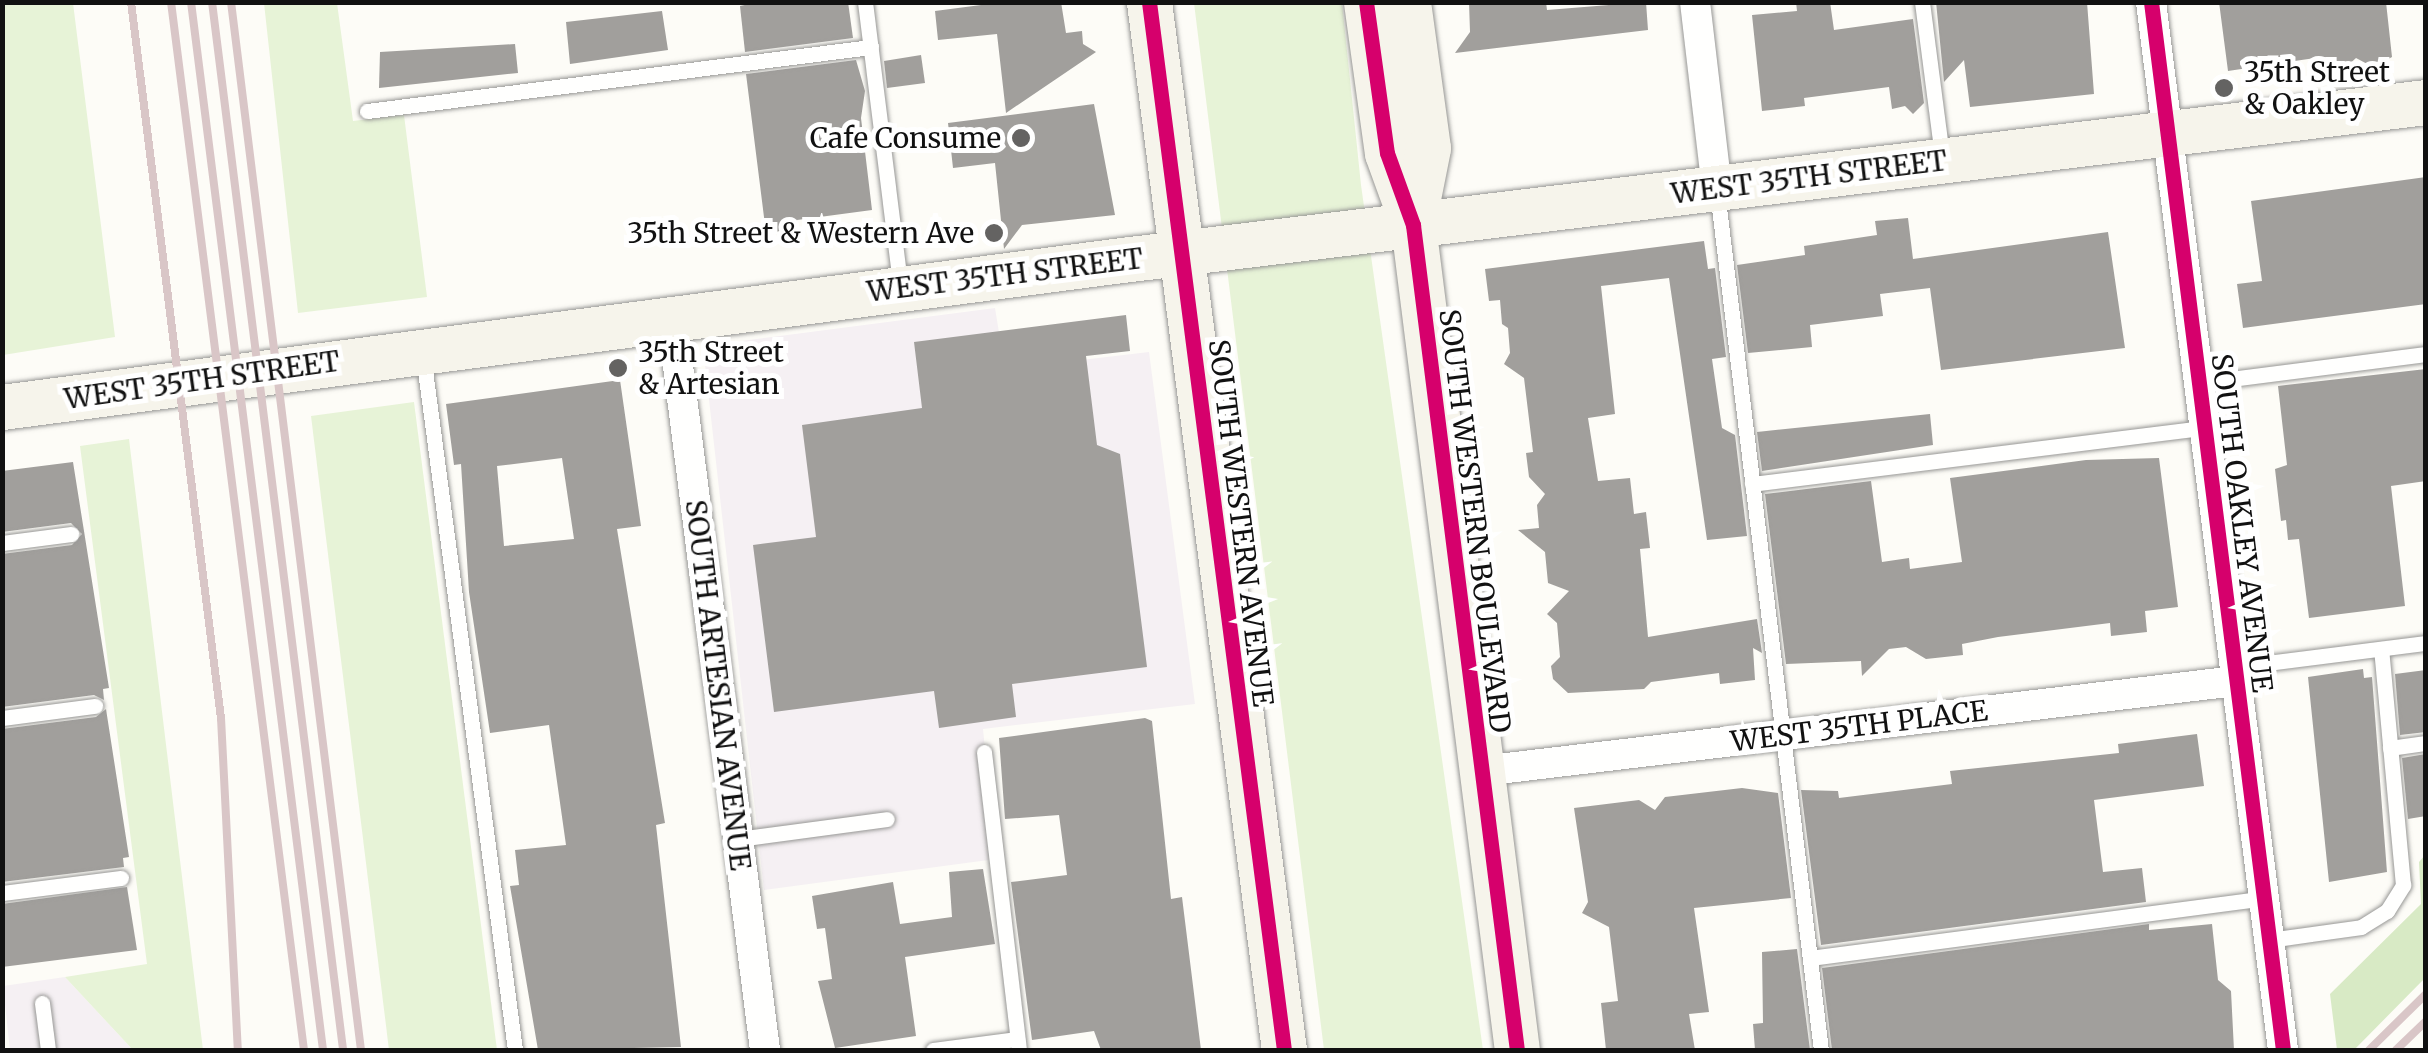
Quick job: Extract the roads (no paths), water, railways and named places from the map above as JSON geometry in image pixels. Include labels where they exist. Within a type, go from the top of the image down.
[{"type":"main road","name":"SOUTH WESTERN AVENUE","points":[[1149,2],[1284,1050]]},
{"type":"main road","name":"SOUTH WESTERN BOULEVARD","points":[[1366,2],[1387,153],[1413,225],[1518,1050]]},
{"type":"main road","name":"SOUTH WESTERN BOULEVARD","points":[[1408,2],[1428,148],[1413,225]]},
{"type":"main road","name":"WEST 35TH STREET","points":[[2,407],[1181,253],[2426,102]]},
{"type":"street","points":[[1696,2],[1717,188]]},
{"type":"street","name":"SOUTH OAKLEY AVENUE","points":[[2152,2],[2282,1050]]},
{"type":"street","name":"SOUTH ARTESIAN AVENUE","points":[[672,319],[765,1050]]},
{"type":"street","name":"WEST 35TH PLACE","points":[[1482,772],[2235,674]]},
{"type":"lane","points":[[865,2],[900,289]]},
{"type":"lane","points":[[1922,2],[1942,161]]},
{"type":"lane","points":[[368,112],[871,48]]},
{"type":"lane","points":[[1717,188],[1822,1050]]},
{"type":"lane","points":[[423,351],[515,1050]]},
{"type":"lane","points":[[2199,383],[2426,354]]},
{"type":"lane","points":[[1752,484],[2204,428]]},
{"type":"lane","points":[[2,543],[71,534]]},
{"type":"lane","points":[[2235,674],[2426,643]]},
{"type":"lane","points":[[2269,940],[2361,928],[2395,898],[2403,885],[2381,649]]},
{"type":"lane","points":[[2,718],[96,706]]},
{"type":"lane","points":[[2390,748],[2426,743]]},
{"type":"lane","points":[[933,1050],[1018,1045],[984,752]]},
{"type":"lane","points":[[738,839],[887,819]]},
{"type":"lane","points":[[2,893],[121,878]]},
{"type":"lane","points":[[1810,958],[2263,898]]},
{"type":"lane","points":[[42,1003],[48,1050]]},
{"type":"railway","points":[[131,2],[221,718],[238,1050]]},
{"type":"railway","points":[[171,2],[304,1050]]},
{"type":"railway","points":[[191,2],[323,1050]]},
{"type":"railway","points":[[212,2],[343,1050]]},
{"type":"railway","points":[[231,2],[361,1050]]},
{"type":"railway","points":[[2369,1050],[2426,994]]},
{"type":"railway","points":[[2396,1050],[2426,1021]]},
{"type":"place","name":"35th Street & Oakley","points":[[2224,88]]},
{"type":"place","name":"Cafe Consume","points":[[1021,138]]},
{"type":"place","name":"35th Street & Western Ave","points":[[994,233]]},
{"type":"place","name":"35th Street & Artesian","points":[[618,368]]}]
